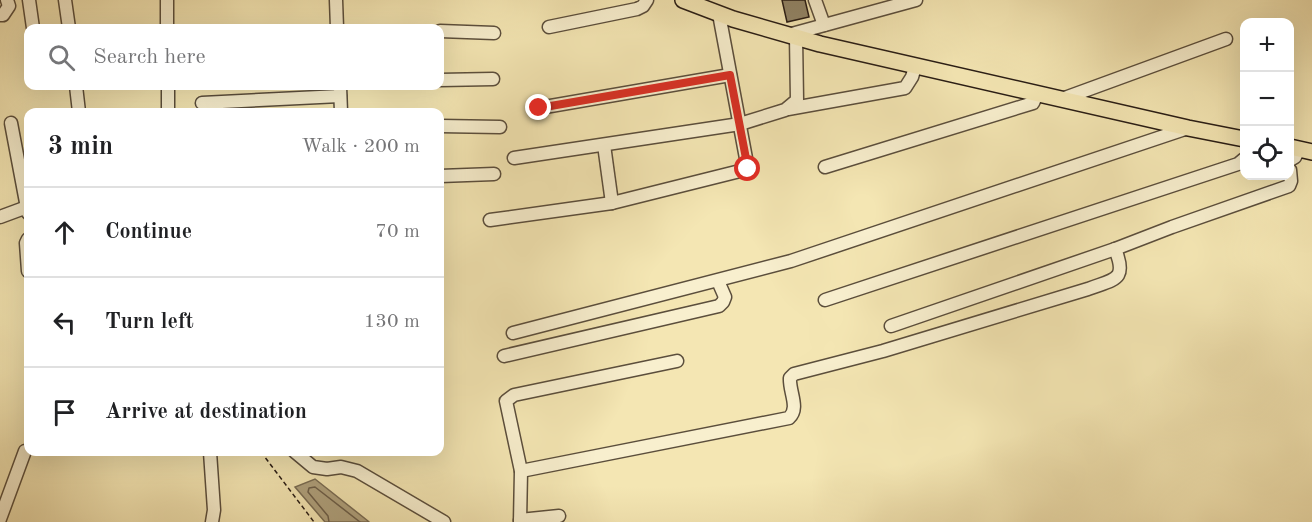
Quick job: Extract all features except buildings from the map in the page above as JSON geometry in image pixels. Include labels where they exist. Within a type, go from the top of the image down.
[{"type":"main road","points":[[683,0],[733,19],[915,67],[1240,138]]},
{"type":"street","points":[[0,15],[3,15],[9,6],[7,0]]},
{"type":"street","points":[[29,0],[32,24]]},
{"type":"street","points":[[65,0],[68,24]]},
{"type":"street","points":[[167,0],[167,24]]},
{"type":"street","points":[[336,0],[337,24]]},
{"type":"street","points":[[549,27],[637,9],[647,0]]},
{"type":"street","points":[[815,0],[824,25]]},
{"type":"street","points":[[784,110],[797,100],[792,36],[916,0]]},
{"type":"street","points":[[490,220],[612,203],[748,169],[719,14]]},
{"type":"street","points":[[444,31],[494,33]]},
{"type":"street","points":[[1062,99],[1226,39]]},
{"type":"street","points":[[513,158],[740,124],[784,110],[905,88],[915,67]]},
{"type":"street","points":[[539,108],[730,75]]},
{"type":"street","points":[[444,80],[494,79]]},
{"type":"street","points":[[77,90],[79,108]]},
{"type":"street","points":[[168,90],[168,108]]},
{"type":"street","points":[[202,103],[340,91],[341,108]]},
{"type":"street","points":[[825,167],[1033,103],[1037,94]]},
{"type":"street","points":[[11,123],[24,190]]},
{"type":"street","points":[[444,126],[500,127]]},
{"type":"street","points":[[513,333],[797,260],[1188,128]]},
{"type":"street","points":[[604,145],[612,203]]},
{"type":"street","points":[[825,300],[1240,163]]},
{"type":"street","points":[[444,176],[494,174]]},
{"type":"street","points":[[891,326],[1289,186],[1291,180]]},
{"type":"street","points":[[0,217],[24,211]]},
{"type":"street","points":[[521,471],[789,418],[795,409],[789,385],[789,378],[794,374],[883,351],[1088,289],[1117,278],[1121,266],[1115,249]]},
{"type":"street","points":[[504,356],[719,306],[725,297],[718,281]]},
{"type":"street","points":[[560,516],[520,521],[521,471],[506,401],[514,395],[677,361]]},
{"type":"street","points":[[0,519],[24,454]]},
{"type":"street","points":[[210,456],[214,510],[212,522]]},
{"type":"street","points":[[300,456],[313,467],[327,469],[341,467],[357,471],[444,522]]},
{"type":"path","points":[[264,456],[314,522]]},
{"type":"water","points":[[315,479],[369,522],[325,522],[295,487]]},
{"type":"route","points":[[539,108],[730,75],[748,169]]}]
